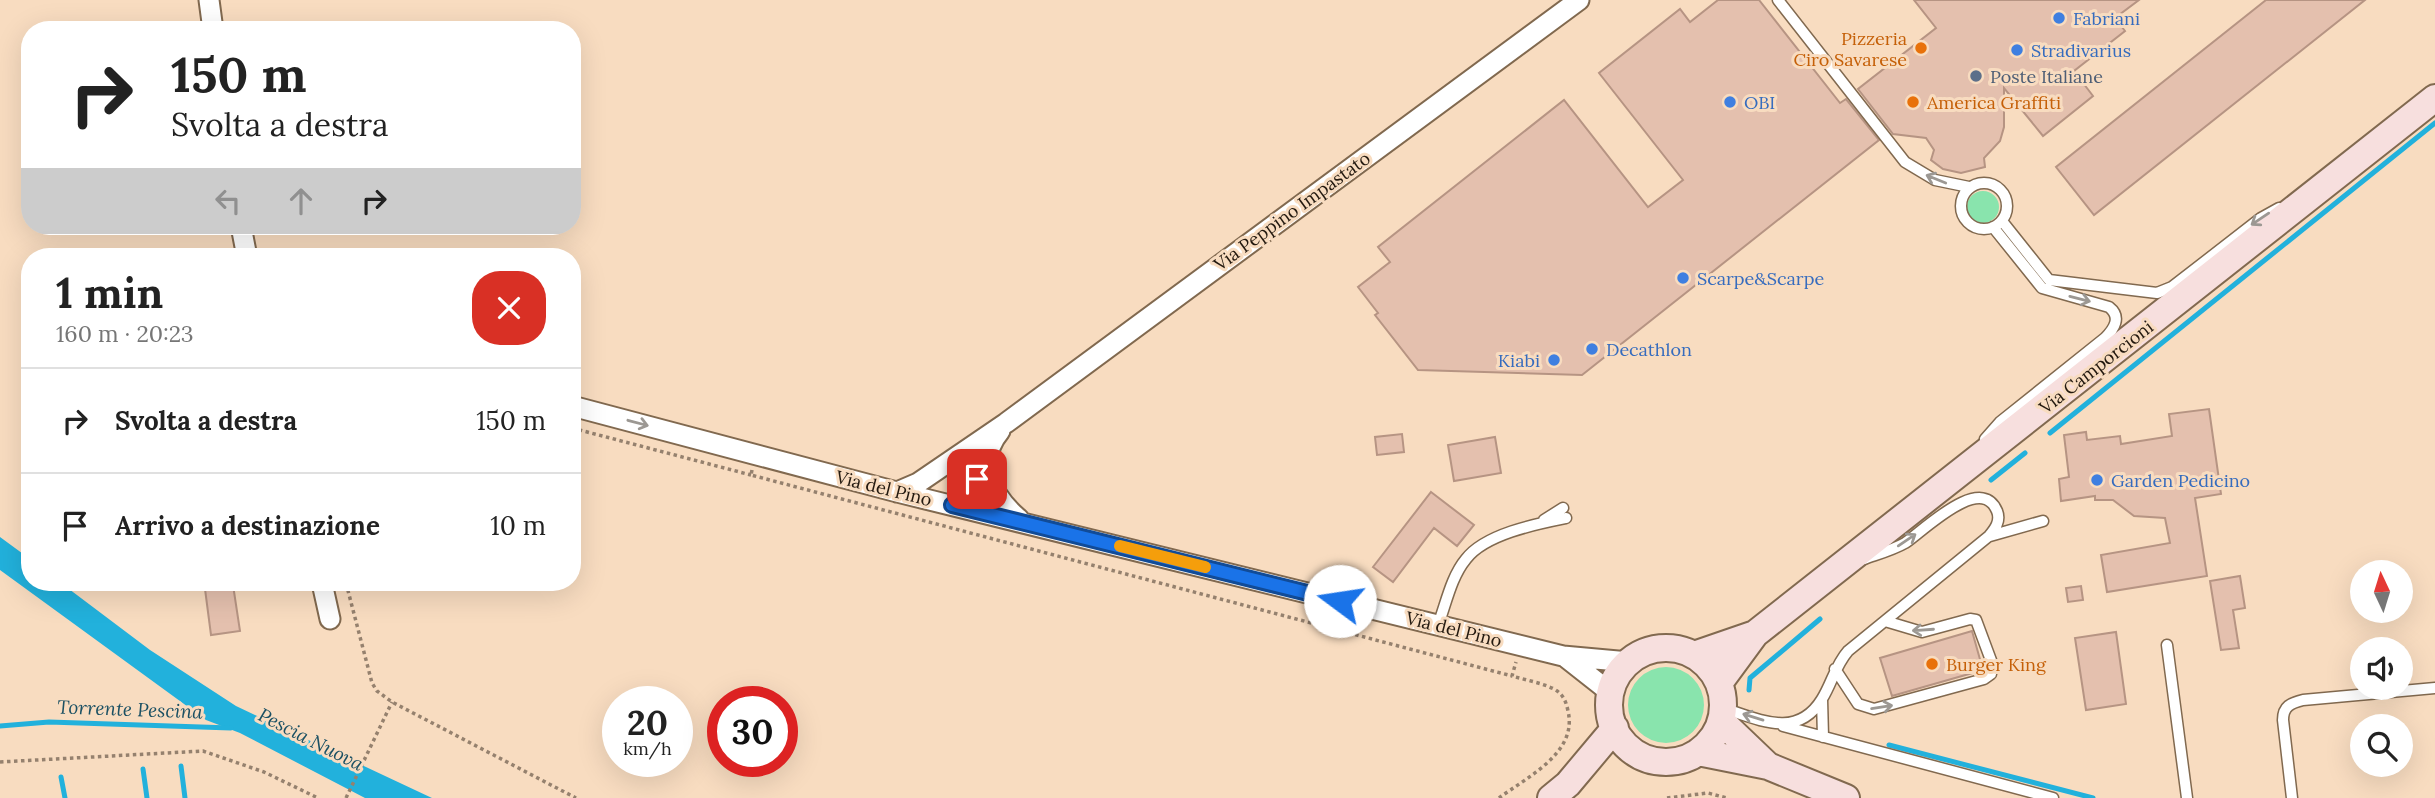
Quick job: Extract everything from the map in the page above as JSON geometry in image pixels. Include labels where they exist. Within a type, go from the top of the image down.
[{"type":"main road","name":"Via Camporcioni","points":[[1755,634],[1954,480],[2435,98]]},
{"type":"main road","points":[[1694,655],[1755,634]]},
{"type":"main road","points":[[1755,634],[1721,704],[1712,738],[1698,752],[1671,761],[1651,759],[1633,751],[1615,728],[1610,710],[1611,693],[1621,671],[1639,655],[1661,648],[1672,648],[1694,655],[1709,667],[1721,704],[1769,766]]},
{"type":"main road","points":[[1560,791],[1615,728]]},
{"type":"main road","points":[[1560,791],[1633,751]]},
{"type":"main road","points":[[1698,752],[1769,766],[1846,798]]},
{"type":"street","points":[[209,0],[212,21]]},
{"type":"street","name":"Via Peppino Impastato","points":[[897,492],[944,466],[1006,423],[1579,0]]},
{"type":"street","name":"Via del Pino","points":[[581,407],[897,492],[1563,656],[1629,662]]},
{"type":"street","points":[[944,466],[941,487],[951,505],[963,499],[973,487],[988,452],[1006,423]]},
{"type":"street","points":[[988,452],[988,471],[993,489],[1005,506],[1023,522]]},
{"type":"street","points":[[323,591],[330,620]]},
{"type":"street","name":"Via del Pino","points":[[1563,656],[1611,693]]},
{"type":"lane","points":[[1778,0],[1905,162],[1935,180],[1969,187],[1981,183],[1998,187],[2007,205],[1998,224]]},
{"type":"lane","points":[[1969,187],[1961,202],[1964,218],[1977,228],[1998,224]]},
{"type":"lane","points":[[1998,224],[2049,280],[2157,293],[2172,287],[2260,218],[2320,188]]},
{"type":"lane","points":[[1954,480],[1995,426],[2105,338],[2116,321],[2115,313],[2109,307],[2042,288],[1998,224]]},
{"type":"lane","points":[[1780,725],[1806,717],[1822,698],[1835,668],[1848,651],[1989,536],[1998,519],[1996,508],[1985,501],[1969,500],[1946,510],[1899,546],[1844,566]]},
{"type":"lane","points":[[1438,625],[1458,571],[1470,554],[1491,540],[1564,513]]},
{"type":"lane","points":[[1989,536],[2043,521]]},
{"type":"lane","points":[[1835,668],[1858,704],[1874,709],[1984,679],[1991,674],[1992,663],[1976,620],[1970,619],[1922,632],[1885,621]]},
{"type":"lane","points":[[2167,645],[2187,798]]},
{"type":"lane","points":[[2292,798],[2284,708],[2303,700],[2435,688]]},
{"type":"lane","points":[[1822,698],[1823,737]]},
{"type":"lane","points":[[1721,704],[1780,725],[2053,798]]},
{"type":"path","points":[[581,430],[1547,687],[1562,695],[1567,707],[1569,725],[1559,752],[1499,798]]},
{"type":"path","points":[[751,475],[755,455]]},
{"type":"path","points":[[348,591],[372,683],[377,691],[392,702],[576,798]]},
{"type":"path","points":[[1513,676],[1521,645]]},
{"type":"path","points":[[346,798],[392,702]]},
{"type":"path","points":[[0,762],[203,751],[264,772],[318,798]]},
{"type":"path","points":[[1667,798],[1708,793],[1727,798]]},
{"type":"green space","points":[[1983,191],[1994,196],[1999,207],[1994,218],[1983,223],[1972,218],[1967,207],[1972,196]]},
{"type":"green space","points":[[1659,667],[1673,667],[1687,673],[1698,684],[1704,705],[1701,720],[1693,732],[1673,743],[1659,743],[1645,737],[1634,726],[1628,712],[1628,698],[1634,684],[1645,673]]},
{"type":"water","points":[[0,537],[21,552],[21,585],[0,570]]},
{"type":"water","points":[[29,591],[72,591],[150,650],[236,706],[432,798],[365,798],[240,733],[206,720]]},
{"type":"building","points":[[1718,0],[1759,0],[1840,103],[1846,99],[1879,140],[1582,375],[1418,370],[1375,315],[1378,313],[1358,287],[1390,262],[1378,247],[1564,100],[1648,207],[1683,180],[1599,73],[1680,9],[1690,22]]},
{"type":"building","points":[[1914,0],[2139,0],[2115,18],[2125,31],[2074,71],[2093,96],[2043,136],[2004,88],[2004,127],[2000,141],[1984,158],[1985,167],[1961,173],[1943,169],[1931,160],[1934,150],[1926,138],[1893,134],[1858,89],[1936,28]]},
{"type":"building","points":[[2266,0],[2365,0],[2094,215],[2056,167]]},
{"type":"building","points":[[2209,409],[2221,494],[2195,498],[2207,576],[2107,592],[2101,555],[2170,543],[2165,518],[2134,516],[2113,500],[2095,500],[2095,496],[2061,501],[2059,479],[2069,477],[2064,435],[2086,432],[2087,440],[2120,436],[2121,444],[2172,436],[2169,414]]},
{"type":"building","points":[[1402,434],[1404,452],[1377,455],[1375,437]]},
{"type":"building","points":[[1495,437],[1501,473],[1454,481],[1448,445]]},
{"type":"building","points":[[1431,492],[1474,525],[1457,546],[1434,528],[1393,582],[1373,567]]},
{"type":"building","points":[[2240,576],[2245,608],[2233,610],[2239,648],[2221,650],[2210,581]]},
{"type":"building","points":[[2081,586],[2083,600],[2068,602],[2066,588]]},
{"type":"building","points":[[205,591],[234,591],[240,631],[211,635]]},
{"type":"building","name":"Burger King","points":[[1972,631],[1983,670],[1892,696],[1880,658]]},
{"type":"building","points":[[2116,632],[2126,704],[2086,710],[2075,638]]},
{"type":"waterway","points":[[2050,433],[2435,123]]},
{"type":"waterway","points":[[1991,480],[2025,453]]},
{"type":"waterway","points":[[1749,690],[1750,678],[1820,619]]},
{"type":"waterway","name":"Torrente Pescina","points":[[0,726],[49,722],[231,728]]},
{"type":"waterway","points":[[1889,745],[2093,798]]},
{"type":"waterway","points":[[181,766],[185,798]]},
{"type":"waterway","points":[[143,769],[147,798]]},
{"type":"waterway","points":[[61,777],[65,798]]},
{"type":"slow traffic","points":[[1120,546],[1205,567]]},
{"type":"place","name":"Fabriani","points":[[2059,18]]},
{"type":"place","name":"Pizzeria Ciro Savarese","points":[[1921,48]]},
{"type":"place","name":"Stradivarius","points":[[2017,50]]},
{"type":"place","name":"Poste Italiane","points":[[1976,76]]},
{"type":"place","name":"OBI","points":[[1730,102]]},
{"type":"place","name":"America Graffiti","points":[[1913,102]]},
{"type":"place","name":"Scarpe&Scarpe","points":[[1683,278]]},
{"type":"place","name":"Decathlon","points":[[1592,349]]},
{"type":"place","name":"Kiabi","points":[[1554,360]]},
{"type":"place","name":"Garden Pedicino","points":[[2097,480]]},
{"type":"place","name":"Burger King","points":[[1932,664]]},
{"type":"route","points":[[977,479],[968,494],[952,505],[1340,601]]},
{"type":"water label","name":"Pescia Nuova","points":[[311,739]]}]
